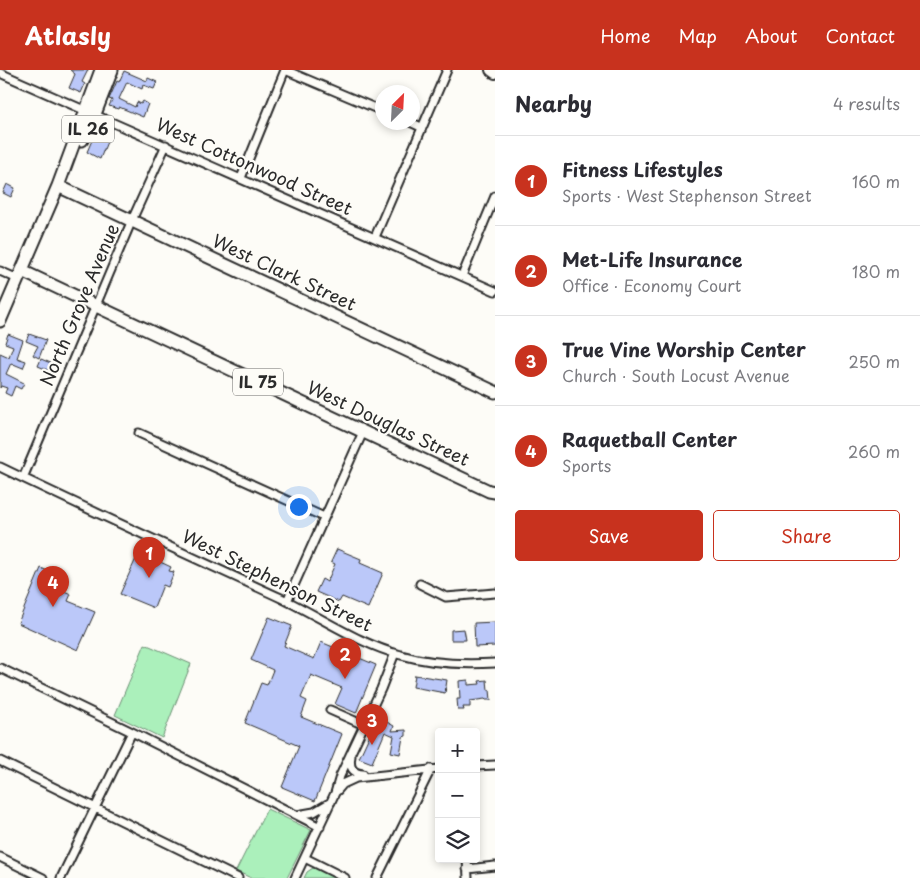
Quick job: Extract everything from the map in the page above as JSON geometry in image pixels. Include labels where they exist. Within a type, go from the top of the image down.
[{"type":"main road","name":"IL 26","points":[[91,112],[101,70]]},
{"type":"main road","name":"IL 26","points":[[0,321],[91,112],[112,70]]},
{"type":"main road","points":[[491,70],[495,73]]},
{"type":"main road","name":"West Clark Street","points":[[58,186],[495,392]]},
{"type":"main road","name":"West Douglas Street","points":[[20,275],[96,307],[489,491],[495,492]]},
{"type":"street","points":[[240,178],[285,70],[375,108]]},
{"type":"street","points":[[375,237],[447,70]]},
{"type":"street","name":"West Cottonwood Street","points":[[0,73],[495,291]]},
{"type":"street","name":"North Grove Avenue","points":[[23,478],[132,220],[166,145]]},
{"type":"street","points":[[462,276],[495,196]]},
{"type":"street","name":"West Douglas Street","points":[[0,271],[20,275]]},
{"type":"street","points":[[287,601],[363,432]]},
{"type":"street","points":[[139,433],[324,517]]},
{"type":"street","name":"West Stephenson Street","points":[[0,467],[287,601],[363,640],[395,654],[444,664],[495,663]]},
{"type":"street","points":[[420,584],[446,597],[495,593]]},
{"type":"street","points":[[294,878],[320,827],[335,793],[340,776],[395,654]]},
{"type":"street","points":[[0,668],[320,827]]},
{"type":"street","points":[[330,710],[364,726]]},
{"type":"street","points":[[61,878],[132,732]]},
{"type":"street","points":[[352,751],[350,763],[354,772],[368,775]]},
{"type":"street","points":[[0,760],[238,878]]},
{"type":"street","points":[[480,766],[495,765]]},
{"type":"street","points":[[377,878],[431,769]]},
{"type":"street","points":[[335,793],[348,781],[368,775],[435,769]]},
{"type":"street","points":[[297,815],[314,812],[331,802]]},
{"type":"street","points":[[0,857],[43,878]]},
{"type":"street","points":[[305,858],[345,878]]},
{"type":"street","points":[[466,863],[468,878]]},
{"type":"street","points":[[467,869],[495,866]]},
{"type":"green space","points":[[145,644],[191,664],[162,738],[115,715]]},
{"type":"green space","points":[[267,809],[311,830],[287,878],[251,878],[236,871]]},
{"type":"green space","points":[[313,868],[336,878],[304,878],[307,872]]},
{"type":"building","points":[[70,70],[88,70],[82,82],[85,84],[81,93],[69,88],[75,74]]},
{"type":"building","points":[[124,71],[147,81],[148,78],[157,82],[154,89],[143,85],[142,89],[127,82],[119,99],[135,107],[137,102],[141,104],[143,101],[148,104],[143,117],[119,107],[118,109],[109,106],[112,100],[109,99]]},
{"type":"building","points":[[98,126],[111,132],[100,159],[87,152]]},
{"type":"building","points":[[7,184],[15,188],[11,197],[3,193]]},
{"type":"building","points":[[8,334],[23,340],[17,358],[26,361],[23,368],[11,363],[6,374],[24,383],[21,389],[15,386],[11,396],[5,393],[7,388],[1,386],[0,388],[0,353],[9,357],[13,346],[5,343]]},
{"type":"building","points":[[29,334],[46,340],[39,358],[33,355],[38,346],[26,341]]},
{"type":"building","points":[[41,359],[53,364],[50,371],[38,366]]},
{"type":"building","points":[[337,549],[361,559],[360,563],[383,573],[368,608],[342,597],[339,602],[316,592],[322,579],[327,582],[335,564],[331,562]]},
{"type":"building","points":[[139,552],[171,567],[169,571],[174,572],[168,587],[163,585],[154,608],[120,594]]},
{"type":"building","points":[[41,568],[59,576],[55,587],[71,594],[68,601],[95,612],[78,650],[18,623]]},
{"type":"building","points":[[269,617],[292,626],[284,646],[314,659],[321,642],[376,665],[356,713],[335,704],[342,688],[311,675],[301,698],[307,701],[301,717],[342,734],[315,801],[282,787],[299,746],[245,723],[261,683],[267,685],[273,670],[251,660]]},
{"type":"building","points":[[495,622],[495,646],[475,647],[474,623]]},
{"type":"building","points":[[464,629],[466,640],[451,640],[451,630]]},
{"type":"building","points":[[415,675],[447,680],[445,693],[413,687]]},
{"type":"building","points":[[468,680],[468,685],[480,684],[479,681],[487,680],[491,700],[470,701],[470,707],[463,707],[464,710],[458,710],[457,699],[460,699],[459,681]]},
{"type":"building","points":[[378,717],[394,726],[392,731],[406,730],[406,736],[403,737],[400,754],[391,752],[394,736],[385,732],[372,763],[359,758]]},
{"type":"place","name":"Fitness Lifestyles","points":[[149,578]]},
{"type":"place","name":"Raquetball Center","points":[[53,607]]},
{"type":"place","name":"Met-Life Insurance","points":[[345,679]]},
{"type":"place","name":"True Vine Worship Center","points":[[372,745]]}]
